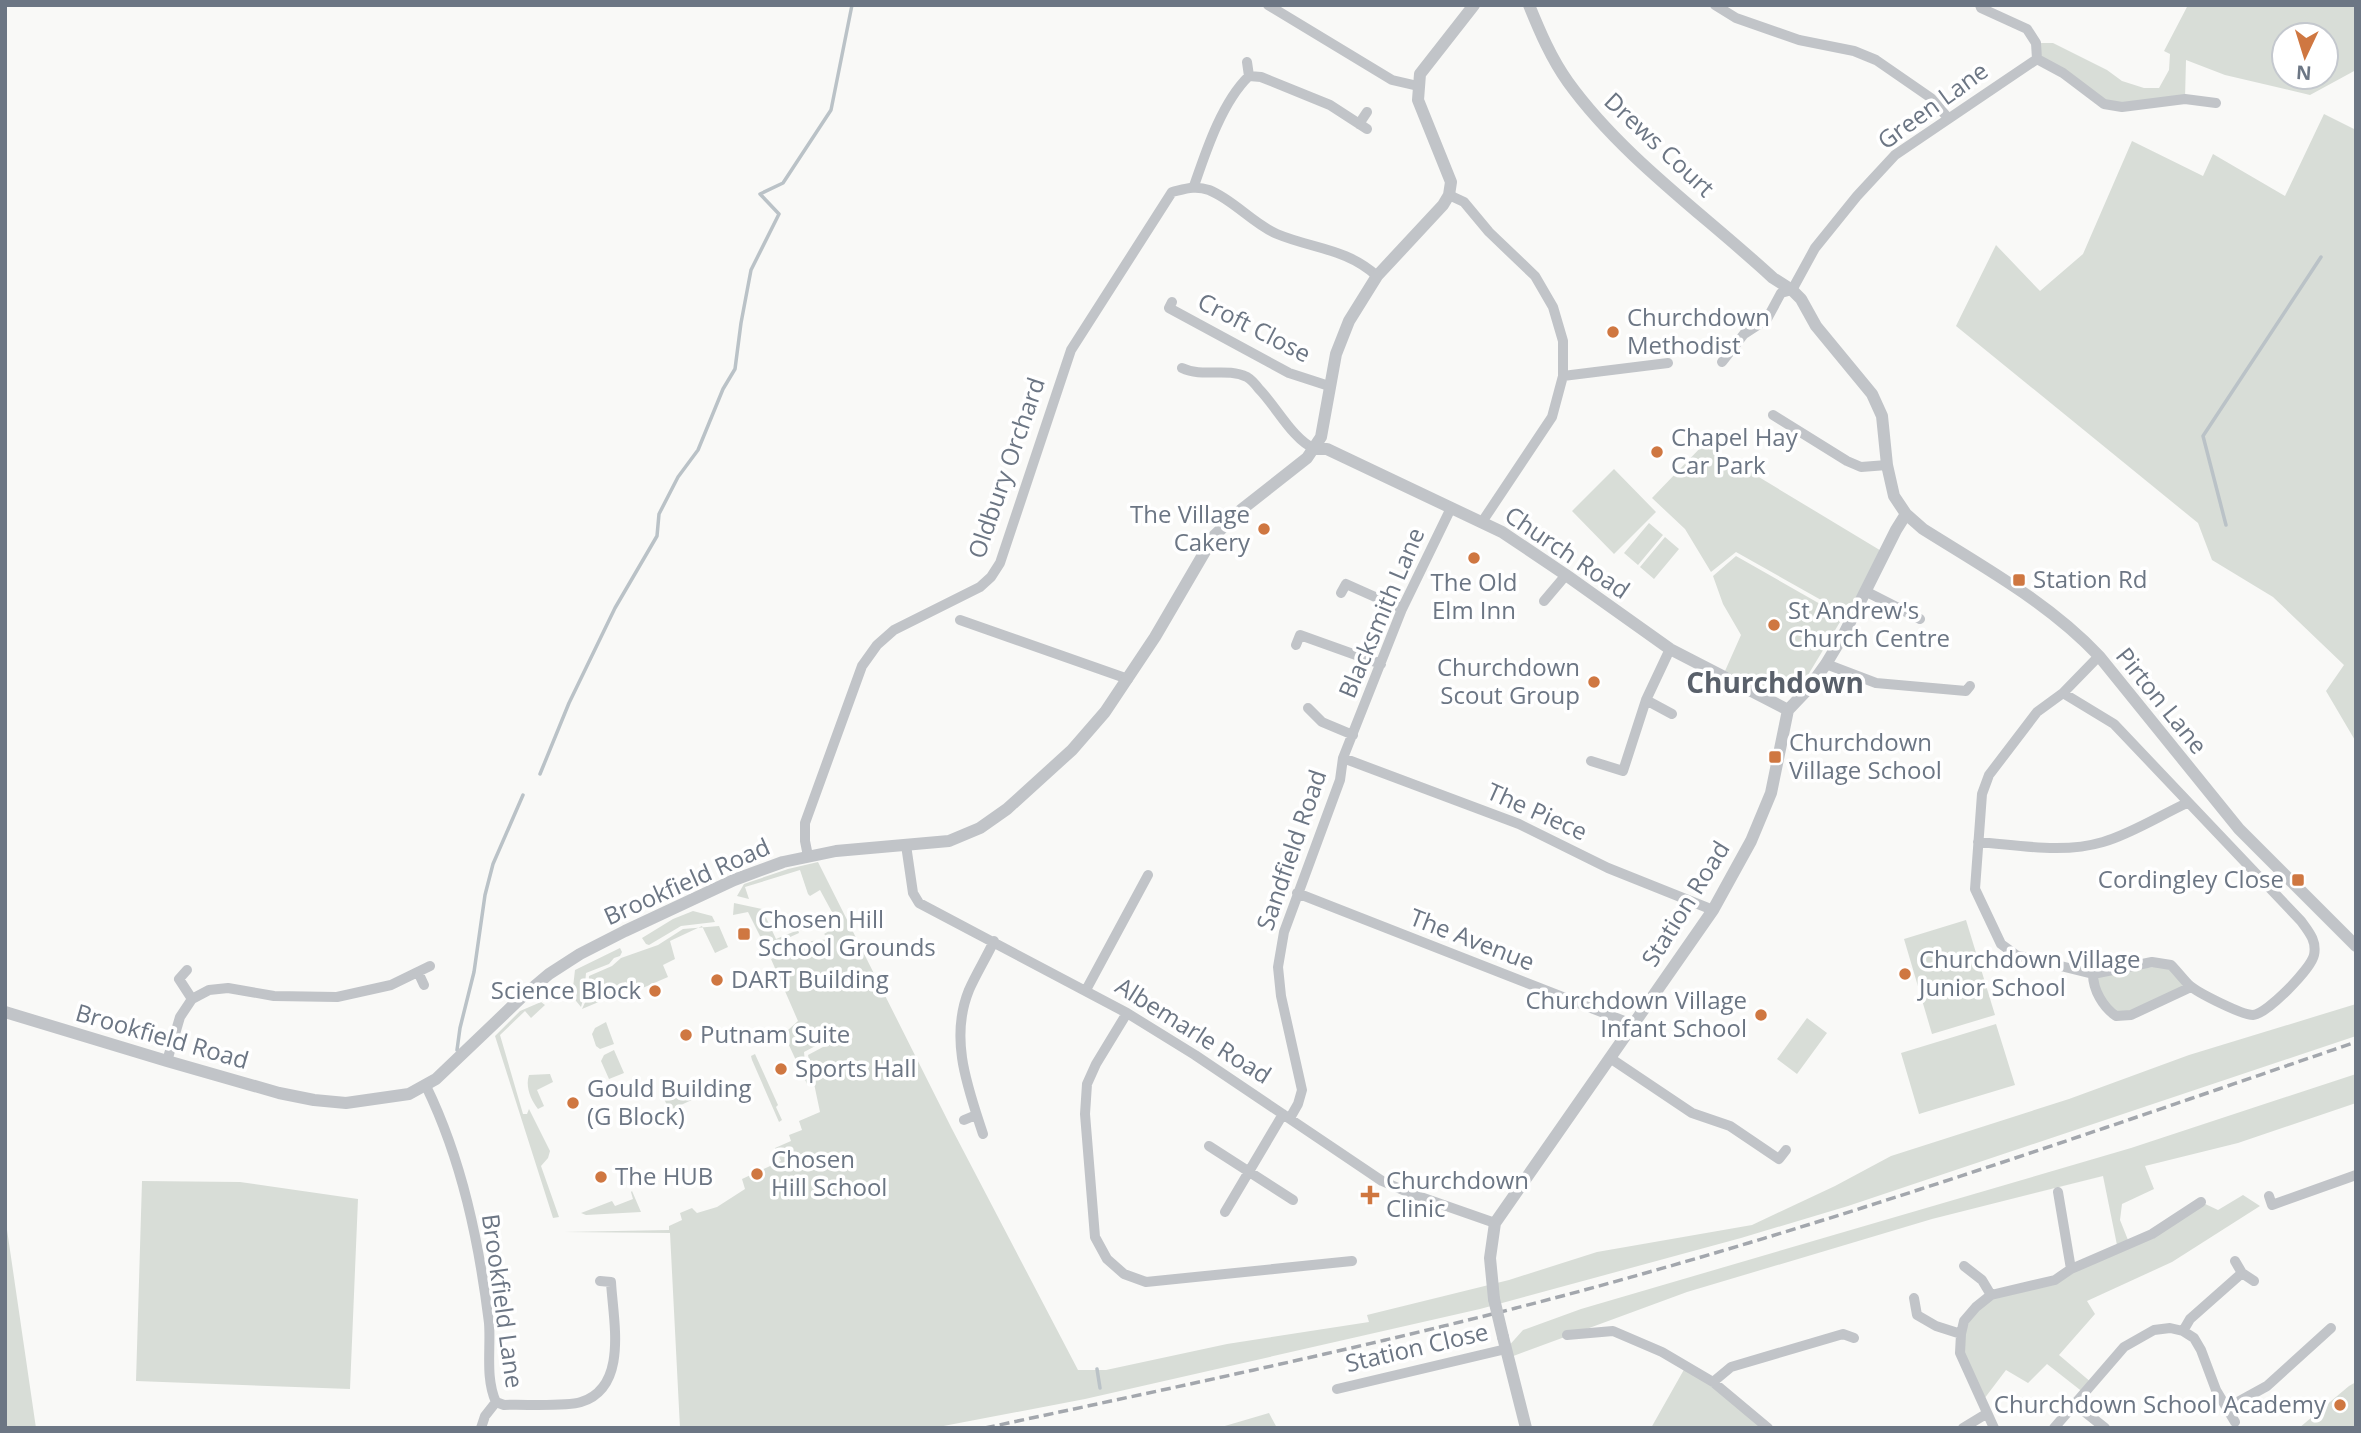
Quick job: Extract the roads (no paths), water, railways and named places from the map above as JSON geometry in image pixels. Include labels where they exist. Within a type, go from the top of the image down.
[{"type":"street","points":[[1268,5],[1392,80],[1418,86]]},
{"type":"street","name":"Drews Court","points":[[1529,5],[1555,61],[1591,112],[1644,164],[1773,278],[1792,290]]},
{"type":"street","points":[[1715,5],[1736,18],[1799,40],[1854,51],[1876,60],[1931,97],[1948,118]]},
{"type":"street","points":[[1980,5],[1980,8],[2027,29],[2036,43],[2036,59],[2063,73],[2104,104],[2122,107],[2185,99],[2216,103]]},
{"type":"street","points":[[1182,368],[1193,378],[1233,373],[1249,378],[1273,403],[1303,444],[1315,449],[1321,437],[1336,354],[1349,321],[1377,276],[1443,205],[1449,195],[1451,182],[1418,100],[1418,86],[1420,74],[1468,7]]},
{"type":"street","name":"Green Lane","points":[[1722,362],[1744,334],[1767,319],[1781,293],[1792,290],[1815,248],[1895,155],[2036,59]]},
{"type":"street","points":[[1247,62],[1249,76]]},
{"type":"street","points":[[1367,112],[1363,127],[1330,105],[1261,77],[1249,76],[1240,85],[1209,141],[1194,186],[1210,190],[1276,234],[1328,248],[1363,264],[1377,276]]},
{"type":"street","name":"Oldbury Orchard","points":[[808,856],[805,823],[862,666],[877,645],[894,630],[980,587],[991,577],[1000,563],[1071,350],[1172,192],[1194,186]]},
{"type":"street","points":[[1449,195],[1464,202],[1489,232],[1535,276],[1555,315],[1563,341],[1563,376],[1552,417],[1482,522]]},
{"type":"street","points":[[1788,710],[1826,664],[1906,514],[1894,496],[1887,465],[1882,416],[1872,394],[1816,326],[1801,299],[1792,290]]},
{"type":"street","name":"Croft Close","points":[[1172,302],[1169,309],[1289,373],[1329,386]]},
{"type":"street","points":[[1563,376],[1668,363]]},
{"type":"street","points":[[1773,415],[1854,464],[1861,467],[1887,465]]},
{"type":"street","name":"Brookfield Road","points":[[5,1012],[279,1093],[314,1100],[346,1102],[379,1100],[409,1094],[426,1086],[523,996],[580,954],[734,880],[808,856],[949,841],[980,828],[1007,809],[1072,750],[1105,712],[1128,679],[1214,536],[1315,449]]},
{"type":"street","name":"Church Road","points":[[1315,449],[1327,449],[1502,532],[1671,649],[1788,710]]},
{"type":"street","name":"Blacksmith Lane","points":[[1343,758],[1402,609],[1451,509]]},
{"type":"street","name":"Pirton Lane","points":[[1906,514],[1923,529],[2053,612],[2078,634],[2099,656],[2239,829],[2356,946]]},
{"type":"street","points":[[1544,601],[1566,575]]},
{"type":"street","points":[[1346,584],[1402,609]]},
{"type":"street","points":[[1864,591],[1915,616],[1916,602]]},
{"type":"street","points":[[960,620],[1128,679]]},
{"type":"street","points":[[1296,645],[1302,631],[1381,664]]},
{"type":"street","points":[[1591,761],[1623,771],[1646,700],[1671,649]]},
{"type":"street","points":[[2063,692],[2114,724],[2301,921],[2313,939],[2314,954],[2309,967],[2266,1010],[2255,1015],[2244,1013],[2191,987],[2171,964],[2152,962],[2093,974],[2016,955],[2001,944],[1975,889],[1982,794],[1989,775],[2037,712],[2063,692],[2099,656]]},
{"type":"street","points":[[1826,664],[1876,683],[1967,693]]},
{"type":"street","points":[[1646,700],[1672,714]]},
{"type":"street","name":"Blacksmith Lane","points":[[1308,708],[1322,722],[1353,735]]},
{"type":"street","name":"Station Road","points":[[1526,1428],[1494,1299],[1490,1258],[1495,1223],[1713,910],[1751,841],[1771,793],[1788,710]]},
{"type":"street","name":"The Piece","points":[[1343,758],[1519,824],[1608,868],[1713,910]]},
{"type":"street","name":"Sandfield Road","points":[[1225,1212],[1248,1173],[1298,1104],[1302,1090],[1281,996],[1278,967],[1284,932],[1340,780],[1343,758]]},
{"type":"street","points":[[1978,842],[2059,849],[2083,847],[2105,842],[2187,803]]},
{"type":"street","name":"Albemarle Road","points":[[906,845],[913,893],[919,903],[1127,1013],[1195,1055],[1382,1181],[1495,1223]]},
{"type":"street","points":[[1086,990],[1149,876]]},
{"type":"street","name":"The Avenue","points":[[1297,893],[1633,1024]]},
{"type":"street","points":[[982,1134],[966,1083],[960,1052],[968,993],[994,942]]},
{"type":"street","points":[[167,1061],[180,1017],[192,999],[209,990],[228,988],[274,996],[337,997],[391,985],[430,966]]},
{"type":"street","points":[[187,970],[174,977],[192,999]]},
{"type":"street","points":[[418,972],[424,985]]},
{"type":"street","points":[[2093,974],[2093,984],[2102,1001],[2107,1010],[2116,1016],[2131,1015],[2191,987]]},
{"type":"street","points":[[1127,1013],[1087,1084],[1084,1114],[1095,1237],[1107,1259],[1124,1274],[1146,1282],[1352,1261]]},
{"type":"street","points":[[1610,1058],[1692,1113],[1730,1126],[1779,1159],[1786,1150]]},
{"type":"street","name":"Brookfield Lane","points":[[426,1086],[452,1146],[475,1236],[489,1325],[491,1391],[496,1402],[505,1405],[579,1403],[597,1395],[611,1377],[614,1354],[611,1282],[600,1281]]},
{"type":"street","points":[[964,1120],[976,1115]]},
{"type":"street","points":[[1209,1146],[1293,1200]]},
{"type":"street","points":[[2269,1196],[2272,1205],[2356,1175]]},
{"type":"street","points":[[2057,1192],[2071,1269]]},
{"type":"street","points":[[1994,1428],[1960,1353],[1964,1321],[1976,1307],[1991,1295],[2055,1280],[2071,1269],[2152,1234],[2201,1202]]},
{"type":"street","points":[[2235,1262],[2242,1273],[2254,1281]]},
{"type":"street","points":[[1964,1266],[1982,1280],[1991,1295]]},
{"type":"street","points":[[2183,1331],[2190,1319],[2242,1273]]},
{"type":"street","points":[[1914,1298],[1917,1315],[1936,1326],[1961,1334]]},
{"type":"street","points":[[2054,1428],[2124,1347],[2154,1330],[2170,1328],[2183,1331],[2194,1338],[2216,1390],[2235,1422]]},
{"type":"street","points":[[2227,1408],[2267,1387],[2331,1328]]},
{"type":"street","points":[[1567,1335],[1613,1331],[1662,1352],[1713,1382],[1768,1428]]},
{"type":"street","points":[[1713,1382],[1731,1367],[1843,1334],[1854,1338]]},
{"type":"street","name":"Station Close","points":[[1338,1389],[1504,1343]]},
{"type":"street","name":"Brookfield Lane","points":[[481,1428],[485,1416],[496,1402]]},
{"type":"street","points":[[2075,1404],[2105,1428]]},
{"type":"street","points":[[1963,1428],[1986,1414]]},
{"type":"waterway","points":[[540,774],[569,703],[615,608],[657,536],[659,514],[678,477],[698,450],[723,389],[735,369],[751,270],[779,214],[760,194],[783,183],[831,110],[852,5]]},
{"type":"waterway","points":[[2226,525],[2203,436],[2321,257]]},
{"type":"waterway","points":[[457,1050],[493,864],[523,795]]},
{"type":"waterway","points":[[1097,1369],[1100,1388]]},
{"type":"railway","points":[[985,1428],[1251,1371],[1623,1280],[1939,1183],[2356,1042]]},
{"type":"place","name":"Churchdown Methodist","points":[[1613,332]]},
{"type":"place","name":"Chapel Hay Car Park","points":[[1657,452]]},
{"type":"place","name":"The Village Cakery","points":[[1264,529]]},
{"type":"place","name":"The Old Elm Inn","points":[[1474,558]]},
{"type":"place","name":"Station Rd","points":[[2019,580]]},
{"type":"place","name":"St Andrew's Church Centre","points":[[1774,625]]},
{"type":"place","name":"Churchdown Scout Group","points":[[1594,682]]},
{"type":"place","name":"Churchdown Village School","points":[[1775,757]]},
{"type":"place","name":"Cordingley Close","points":[[2298,880]]},
{"type":"place","name":"Chosen Hill School Grounds","points":[[744,934]]},
{"type":"place","name":"Churchdown Village Junior School","points":[[1905,974]]},
{"type":"place","name":"DART Building","points":[[717,980]]},
{"type":"place","name":"Science Block","points":[[655,991]]},
{"type":"place","name":"Churchdown Village Infant School","points":[[1761,1015]]},
{"type":"place","name":"Putnam Suite","points":[[686,1035]]},
{"type":"place","name":"Sports Hall","points":[[781,1069]]},
{"type":"place","name":"Gould Building (G Block)","points":[[573,1103]]},
{"type":"place","name":"Chosen Hill School","points":[[757,1174]]},
{"type":"place","name":"The HUB","points":[[601,1177]]},
{"type":"place","name":"Churchdown Clinic","points":[[1370,1195]]},
{"type":"place","name":"Churchdown School Academy","points":[[2340,1405]]},
{"type":"district","name":"Churchdown","points":[[1775,683]]}]
